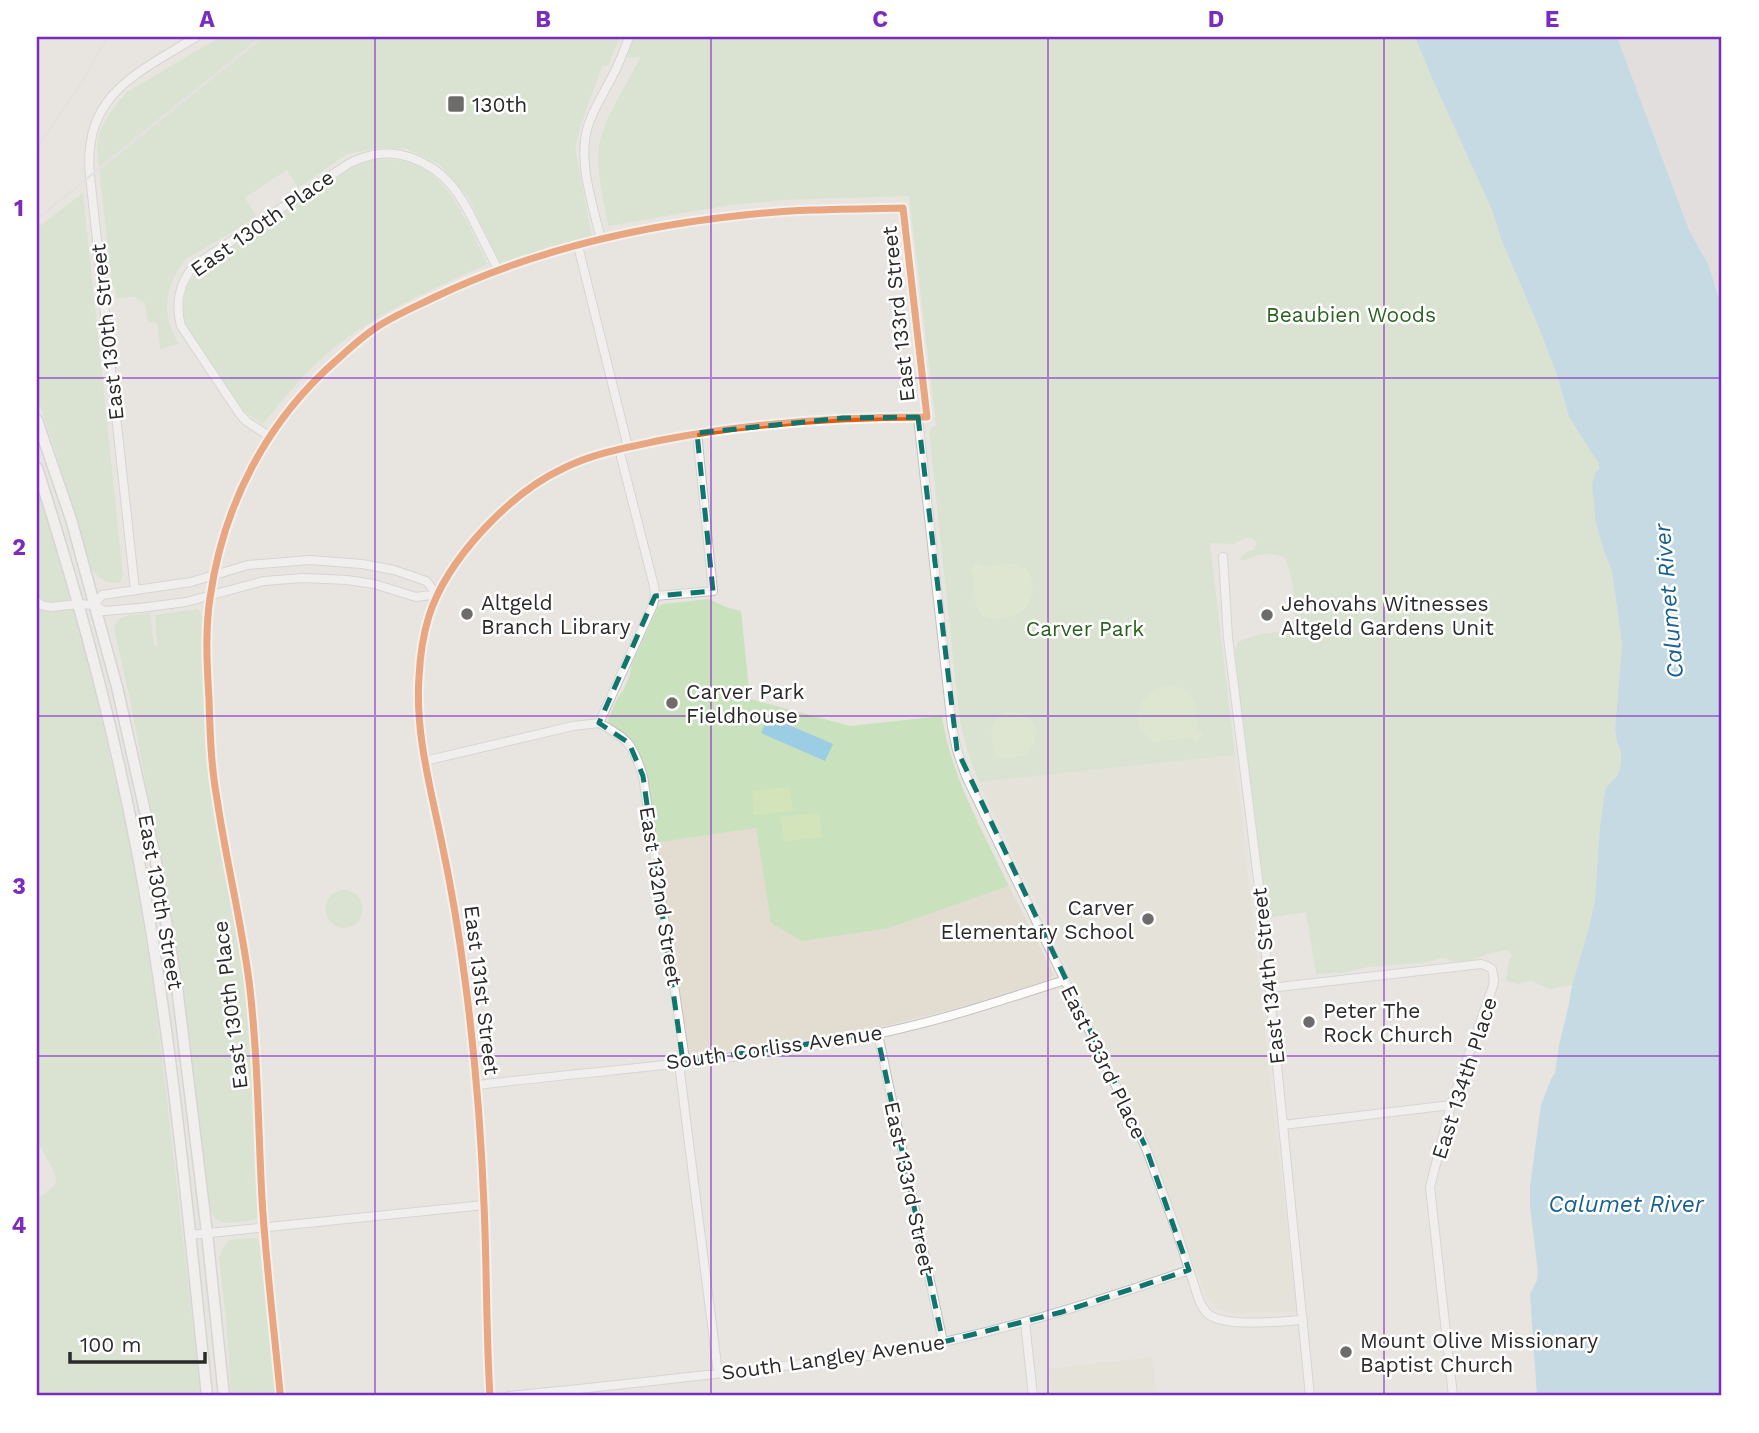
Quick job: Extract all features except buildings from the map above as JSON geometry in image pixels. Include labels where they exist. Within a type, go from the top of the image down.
[{"type":"main road","name":"East 130th Street","points":[[37,420],[71,519],[117,687],[155,856],[177,987],[224,1396]]},
{"type":"main road","name":"East 130th Street","points":[[37,468],[78,604],[113,737],[138,856],[160,987],[207,1396]]},
{"type":"street","name":"East 130th Street","points":[[135,590],[88,161],[92,131],[104,105],[134,76],[196,37]]},
{"type":"street","points":[[601,240],[586,172],[584,142],[593,112],[614,75],[629,37]]},
{"type":"street","name":"East 130th Place","points":[[269,436],[239,413],[181,326],[178,302],[186,275],[195,265],[350,163],[375,153],[387,152],[431,166],[443,174],[462,198],[498,270]]},
{"type":"street","name":"East 130th Place","points":[[280,1392],[264,1226],[254,1022],[243,941],[216,797],[208,681],[210,596],[232,509],[256,457],[310,384],[375,328],[446,292],[498,270],[644,230],[747,215],[903,208]]},
{"type":"street","name":"East 133rd Street","points":[[903,208],[951,727]]},
{"type":"street","points":[[425,761],[573,726],[600,723],[653,605],[654,586],[578,246]]},
{"type":"street","name":"East 131st Street","points":[[490,1396],[477,1085],[458,933],[420,723],[419,675],[422,645],[428,617],[438,594],[452,569],[474,540],[513,500],[562,468],[588,458],[697,433],[843,418],[923,417]]},
{"type":"street","points":[[654,596],[713,591],[697,433]]},
{"type":"street","name":"East 134th Street","points":[[1223,557],[1228,638],[1270,988],[1310,1396]]},
{"type":"street","points":[[94,605],[102,595],[191,582],[248,565],[310,559],[362,564],[411,575],[426,581],[438,594]]},
{"type":"street","points":[[37,601],[41,605],[51,607],[94,605],[104,611],[186,602],[264,581],[303,578],[374,584],[415,597],[438,594]]},
{"type":"street","name":"East 132nd Street","points":[[600,723],[629,743],[636,753],[643,776],[684,1053],[680,1072],[718,1373]]},
{"type":"street","name":"East 133rd Place","points":[[951,727],[966,776],[1146,1148],[1203,1308],[1215,1317],[1234,1322],[1303,1320]]},
{"type":"street","name":"East 134th Place","points":[[1270,988],[1480,964],[1492,969],[1493,986],[1451,1105],[1430,1187],[1453,1396]]},
{"type":"street","name":"South Corliss Avenue","points":[[477,1085],[794,1049],[878,1034],[982,1007],[1065,981]]},
{"type":"street","name":"East 133rd Street","points":[[878,1034],[943,1342]]},
{"type":"street","points":[[1283,1125],[1451,1105]]},
{"type":"street","points":[[190,1235],[484,1205]]},
{"type":"street","name":"South Langley Avenue","points":[[509,1396],[886,1353],[1025,1322],[1189,1270]]},
{"type":"street","points":[[1025,1322],[1033,1396]]},
{"type":"highlighted area","points":[[918,417],[957,750],[1146,1148],[1189,1270],[1062,1312],[943,1342],[877,1034],[683,1062],[643,776],[629,743],[599,723],[655,596],[713,591],[697,433],[843,418]]},
{"type":"shaded area","points":[[1617,37],[1722,37],[1722,308],[1708,264],[1689,230]]},
{"type":"shaded area","name":"Carver Elementary School","points":[[1235,755],[1297,1312],[1229,1313],[1216,1308],[1206,1296],[1125,1090],[979,782]]},
{"type":"shaded area","points":[[756,828],[771,922],[889,928],[1009,886],[1054,975],[1048,980],[958,1008],[868,1030],[750,1049],[690,1055],[655,843]]},
{"type":"shaded area","points":[[1153,1357],[1157,1396],[1052,1396],[1049,1369]]},
{"type":"green space","points":[[220,37],[620,37],[608,66],[603,65],[575,147],[592,237],[500,263],[469,199],[439,164],[407,149],[380,148],[347,154],[298,188],[287,170],[245,198],[257,217],[185,260],[173,280],[167,301],[169,322],[179,344],[160,349],[157,322],[148,323],[145,303],[133,297],[116,298],[115,287],[112,288],[98,138],[112,110],[127,92]]},
{"type":"green space","points":[[634,37],[1415,37],[1492,210],[1501,239],[1558,378],[1569,417],[1599,462],[1596,523],[1612,571],[1622,645],[1615,729],[1621,751],[1621,764],[1618,774],[1605,789],[1595,900],[1572,985],[1549,989],[1531,981],[1518,984],[1506,981],[1512,954],[1507,950],[1472,960],[1456,962],[1443,958],[1423,963],[1316,974],[1306,912],[1267,918],[1234,653],[1238,642],[1261,634],[1284,632],[1295,620],[1295,612],[1291,580],[1284,557],[1266,554],[1239,560],[1244,553],[1254,549],[1257,543],[1253,539],[1246,537],[1234,544],[1210,543],[1235,755],[979,782],[959,715],[929,432],[936,425],[909,196],[785,200],[731,205],[608,226],[599,176],[599,146],[610,114],[640,57],[627,58]]},
{"type":"green space","points":[[374,159],[397,160],[415,165],[443,185],[464,215],[488,264],[400,306],[358,330],[312,367],[263,424],[247,414],[238,404],[186,328],[182,308],[187,285],[201,267],[355,166]]},
{"type":"green space","points":[[83,193],[123,575],[121,582],[116,583],[104,580],[91,569],[37,397],[37,228]]},
{"type":"green space","points":[[37,483],[77,612],[127,830],[157,1013],[201,1396],[37,1396],[37,1199],[56,1184],[55,1174],[37,1140]]},
{"type":"green space","points":[[976,563],[981,566],[1016,564],[1028,571],[1033,585],[1031,598],[1024,608],[1004,619],[983,615],[977,607],[973,574],[970,571]]},
{"type":"green space","points":[[709,599],[741,611],[750,699],[850,726],[942,716],[946,739],[960,782],[1009,886],[889,928],[802,941],[771,923],[756,828],[655,843],[642,761],[635,748],[610,726],[608,719],[623,691],[631,666],[658,607],[662,604]]},
{"type":"green space","points":[[197,609],[204,617],[203,665],[208,761],[217,829],[242,966],[253,1088],[257,1218],[233,1223],[215,1218],[209,1205],[188,1025],[171,915],[114,629],[123,617],[150,613],[154,646],[157,646],[155,615]]},
{"type":"green space","points":[[1171,685],[1186,691],[1194,701],[1197,730],[1203,734],[1197,741],[1191,738],[1152,742],[1140,728],[1138,719],[1141,703],[1154,689]]},
{"type":"green space","points":[[1008,712],[1020,713],[1034,724],[1035,742],[1024,756],[999,758],[994,754],[992,729],[996,720]]},
{"type":"green space","points":[[790,787],[793,811],[754,815],[752,791]]},
{"type":"green space","points":[[819,813],[822,837],[784,841],[781,817]]},
{"type":"green space","points":[[344,890],[357,896],[363,909],[357,922],[344,928],[331,922],[325,909],[331,896]]},
{"type":"green space","points":[[256,1238],[261,1247],[277,1396],[231,1396],[219,1258],[229,1240]]},
{"type":"water","name":"Calumet River","points":[[1415,37],[1617,37],[1689,230],[1708,264],[1722,308],[1722,1396],[1537,1396],[1530,1294],[1538,1272],[1530,1186],[1541,1105],[1555,1073],[1572,985],[1595,900],[1605,789],[1618,774],[1621,764],[1621,751],[1615,729],[1622,645],[1612,571],[1596,523],[1592,484],[1599,469],[1599,462],[1569,417],[1558,378],[1501,239],[1492,210]]},
{"type":"water","points":[[768,716],[833,744],[825,761],[761,733]]},
{"type":"railway","points":[[37,147],[83,81],[107,37]]},
{"type":"railway","points":[[37,219],[262,37]]},
{"type":"cycle path","points":[[280,1392],[264,1223],[252,1008],[246,958],[213,774],[207,661],[208,610],[216,564],[237,498],[252,466],[290,409],[313,383],[357,342],[391,318],[473,280],[548,253],[665,226],[744,215],[903,208],[927,417],[860,418],[728,429],[624,448],[575,463],[543,479],[502,511],[483,530],[450,572],[429,616],[420,662],[419,718],[424,758],[463,962],[472,1036],[483,1177],[490,1396]]},
{"type":"place","name":"130th","points":[[456,104]]},
{"type":"place","name":"Altgeld Branch Library","points":[[467,614]]},
{"type":"place","name":"Jehovahs Witnesses Altgeld Gardens Unit","points":[[1267,615]]},
{"type":"place","name":"Carver Park Fieldhouse","points":[[672,703]]},
{"type":"place","name":"Carver Elementary School","points":[[1148,919]]},
{"type":"place","name":"Peter The Rock Church","points":[[1309,1022]]},
{"type":"place","name":"Mount Olive Missionary Baptist Church","points":[[1346,1352]]},
{"type":"park label","name":"Beaubien Woods","points":[[1351,314]]},
{"type":"park label","name":"Carver Park","points":[[1085,628]]}]
